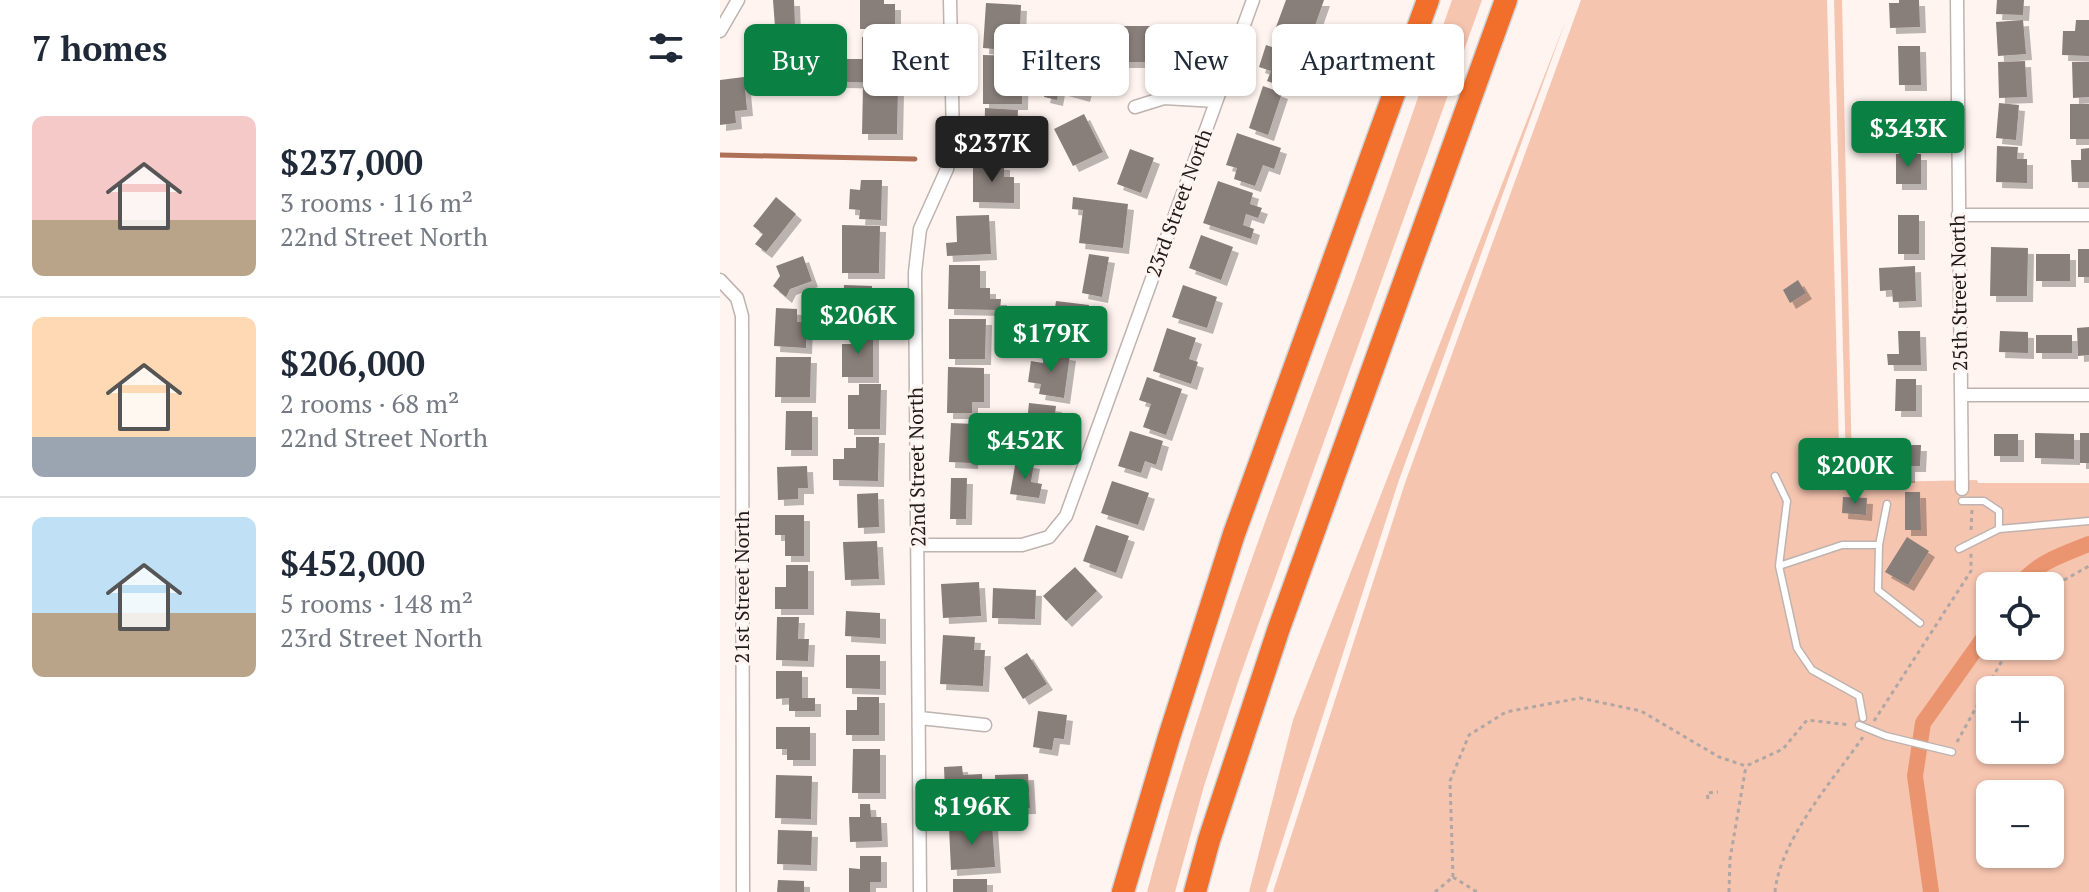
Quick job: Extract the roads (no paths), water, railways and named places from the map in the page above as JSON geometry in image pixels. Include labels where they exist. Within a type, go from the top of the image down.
[{"type":"highway","points":[[1123,892],[1234,534],[1428,0]]},
{"type":"highway","points":[[1195,892],[1209,840],[1279,628],[1506,0]]},
{"type":"street","points":[[721,30],[738,0]]},
{"type":"street","name":"22nd Street North","points":[[920,892],[915,272],[920,229],[947,169],[953,140],[950,0]]},
{"type":"street","name":"23rd Street North","points":[[919,545],[1022,545],[1049,537],[1066,516],[1253,0]]},
{"type":"street","name":"25th Street North","points":[[1957,0],[1962,495]]},
{"type":"street","points":[[1135,107],[1164,98],[1216,101]]},
{"type":"street","points":[[1958,215],[2089,215]]},
{"type":"street","name":"21st Street North","points":[[724,284],[737,298],[742,316],[743,892]]},
{"type":"street","points":[[1961,395],[2089,395]]},
{"type":"street","points":[[920,718],[985,725]]},
{"type":"lane","points":[[1775,476],[1787,501],[1779,566],[1797,648],[1812,670],[1859,696],[1860,723],[1886,736],[1952,752]]},
{"type":"lane","points":[[1962,495],[1972,501],[1984,501],[1999,511],[1999,529]]},
{"type":"lane","points":[[1887,504],[1879,545],[1878,590],[1920,623]]},
{"type":"lane","points":[[1959,549],[1999,529],[2089,521]]},
{"type":"lane","points":[[1779,566],[1842,545],[1879,545]]},
{"type":"waterway","points":[[720,155],[915,159]]},
{"type":"waterway","points":[[2032,572],[2089,544]]},
{"type":"waterway","points":[[1931,892],[1915,776],[1923,723],[1976,649]]}]
